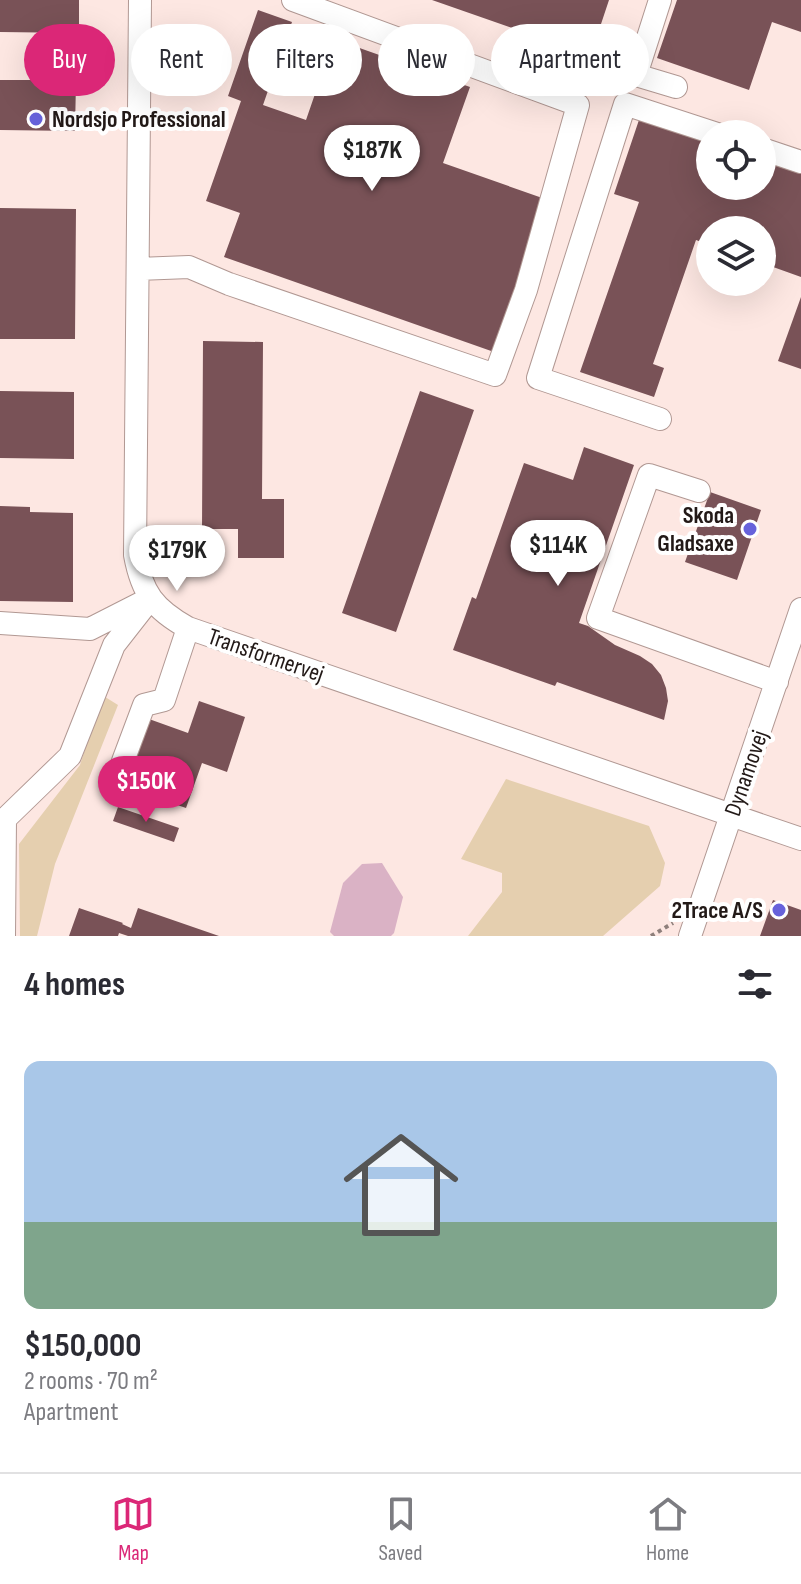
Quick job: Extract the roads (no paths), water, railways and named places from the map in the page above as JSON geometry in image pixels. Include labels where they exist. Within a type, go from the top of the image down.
[{"type":"street","points":[[140,0],[135,555],[139,578],[150,599]]},
{"type":"street","points":[[138,269],[189,267],[229,284],[495,375],[526,290],[578,105],[293,0]]},
{"type":"street","points":[[660,0],[636,75],[676,87]]},
{"type":"street","points":[[660,419],[538,378],[625,104],[696,127]]},
{"type":"street","points":[[776,154],[801,162]]},
{"type":"street","points":[[699,491],[649,475],[598,618],[777,682]]},
{"type":"street","points":[[0,623],[90,629],[150,599]]},
{"type":"street","points":[[4,936],[5,819],[70,756],[114,645],[150,599]]},
{"type":"street","name":"Transformervej","points":[[150,599],[172,619],[188,628],[801,839]]},
{"type":"street","name":"Dynamovej","points":[[690,936],[801,609]]},
{"type":"street","points":[[123,761],[144,705],[164,700],[188,628]]},
{"type":"place","name":"Nordsjo Professional","points":[[36,119]]},
{"type":"place","name":"Skoda Gladsaxe","points":[[750,529]]},
{"type":"place","name":"2Trace A/S","points":[[779,910]]}]
